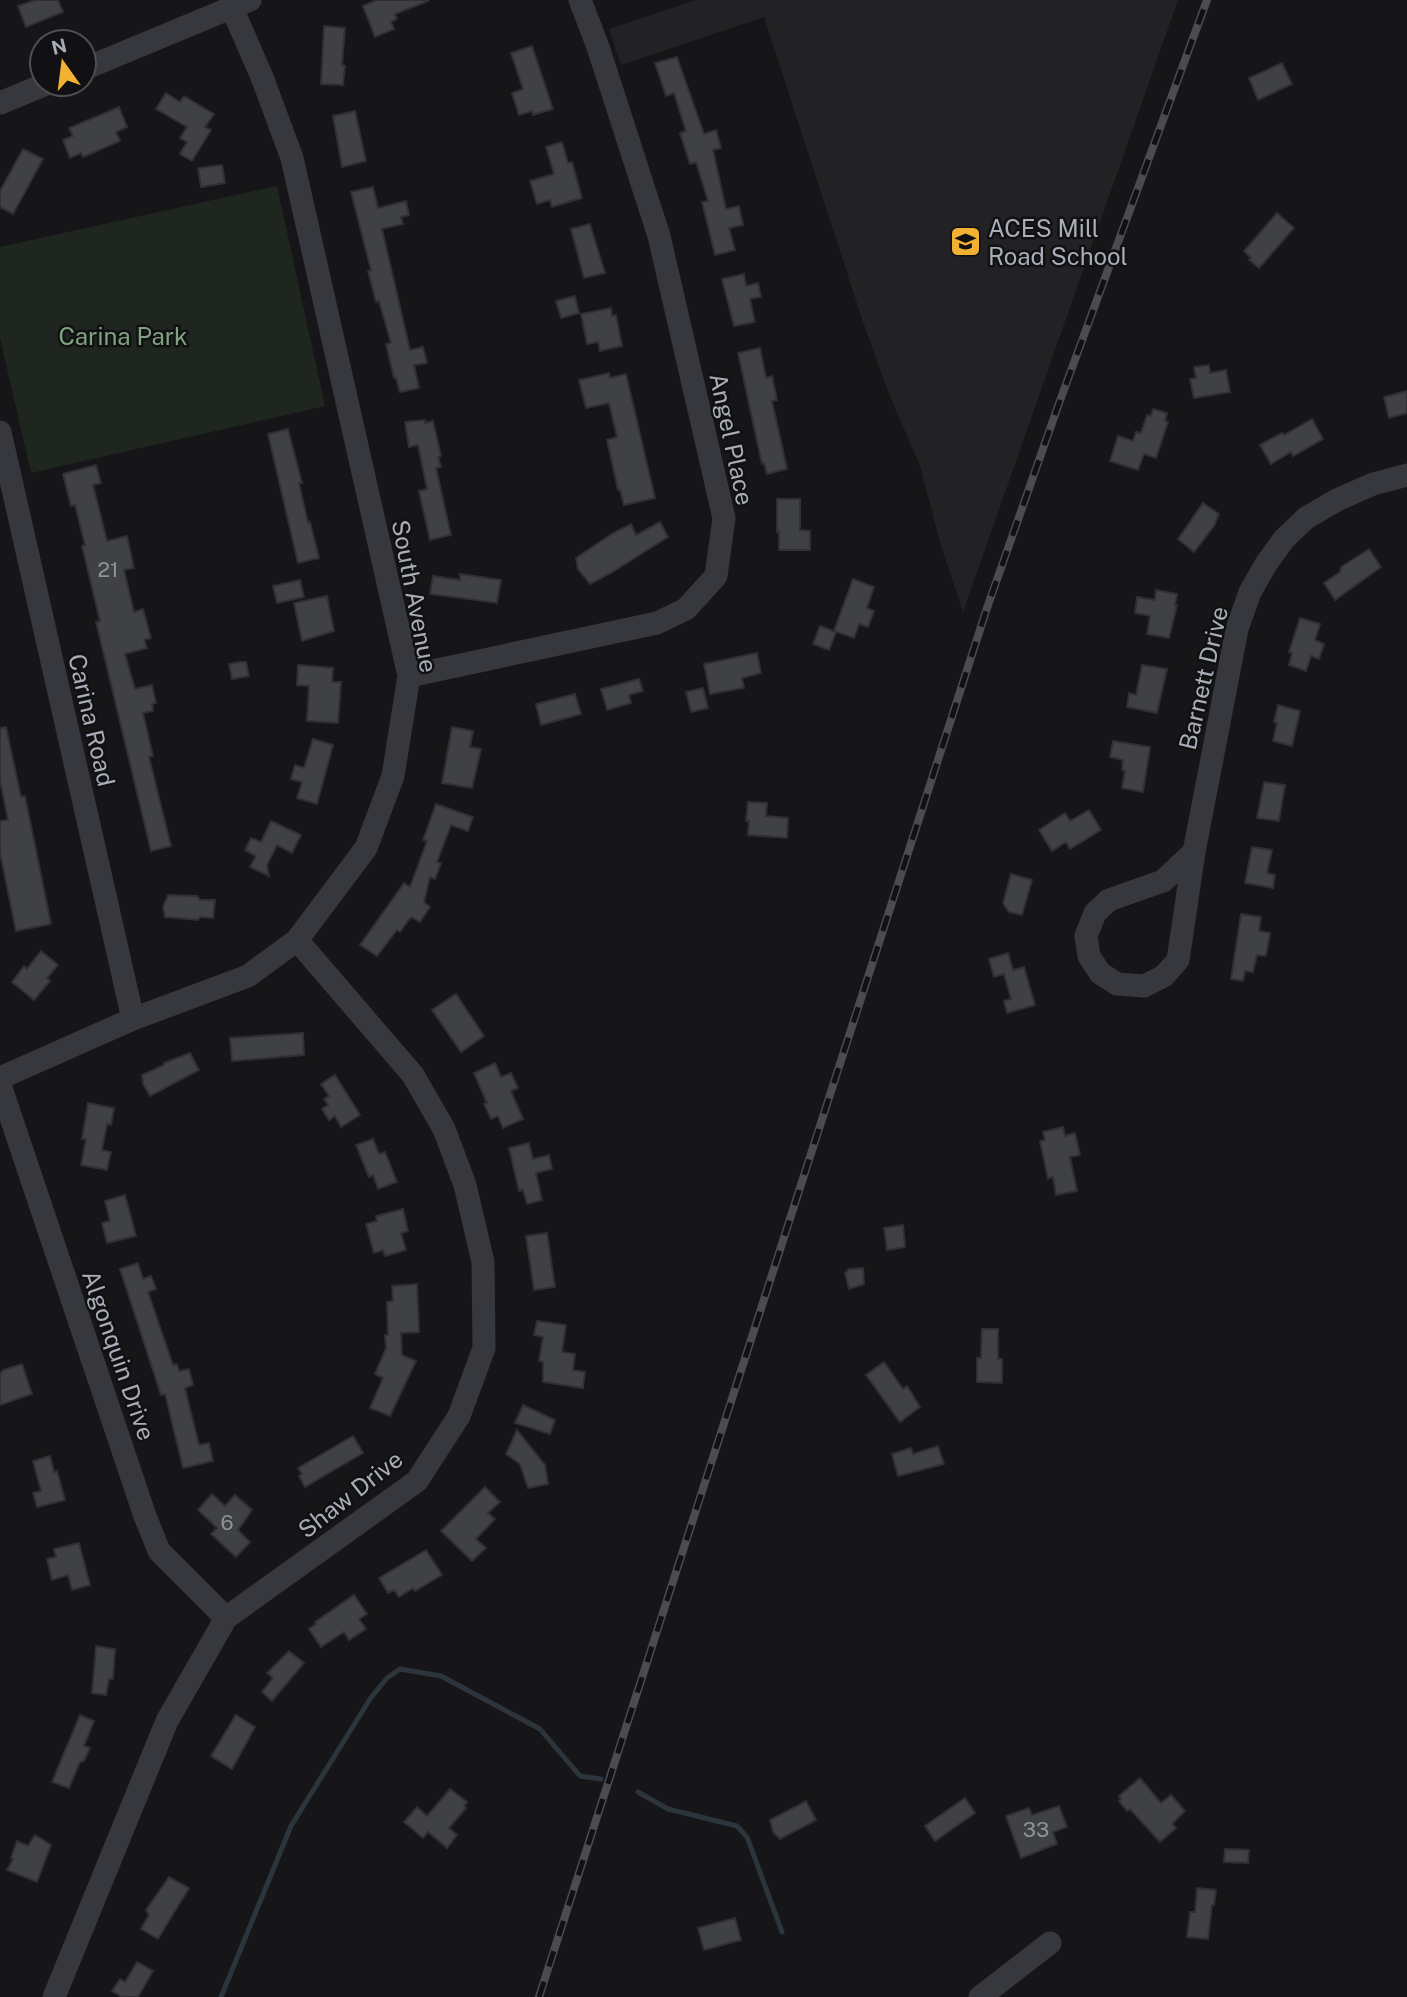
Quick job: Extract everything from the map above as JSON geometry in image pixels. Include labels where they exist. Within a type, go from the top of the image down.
[{"type":"street","name":"Angel Place","points":[[409,676],[657,623],[685,609],[716,576],[724,518],[683,335],[659,236],[598,47],[580,0]]},
{"type":"street","name":"South Avenue","points":[[0,1078],[133,1019],[248,976],[297,940],[366,848],[393,776],[409,676],[292,158],[262,77],[241,4]]},
{"type":"street","points":[[98,63],[241,4]]},
{"type":"street","points":[[0,103],[28,91]]},
{"type":"street","name":"Carina Road","points":[[0,432],[133,1019]]},
{"type":"street","name":"Barnett Drive","points":[[1194,852],[1163,881],[1109,900],[1095,913],[1086,936],[1089,956],[1100,973],[1117,984],[1144,986],[1164,976],[1178,960],[1194,852],[1237,629],[1251,592],[1266,564],[1284,539],[1306,518],[1373,484],[1407,475]]},
{"type":"street","name":"Shaw Drive","points":[[54,1997],[167,1721],[226,1618],[417,1481],[459,1416],[484,1348],[483,1262],[465,1185],[444,1129],[413,1075],[297,940]]},
{"type":"street","name":"Algonquin Drive","points":[[0,1085],[159,1551],[226,1618]]},
{"type":"street","points":[[980,1997],[1050,1943]]},
{"type":"shaded area","name":"ACES Mill Road School","points":[[696,0],[1178,0],[963,612],[941,546],[920,466],[889,394],[863,322],[764,17],[621,65],[609,29]]},
{"type":"green space","name":"Carina Park","points":[[277,186],[325,406],[31,473],[0,338],[0,247]]},
{"type":"building","points":[[35,0],[58,0],[63,12],[26,27],[18,6]]},
{"type":"building","points":[[376,0],[428,1],[395,14],[397,19],[391,22],[394,29],[375,37],[363,6]]},
{"type":"building","points":[[324,26],[345,28],[343,85],[321,84]]},
{"type":"building","points":[[532,46],[553,109],[533,115],[532,111],[519,115],[512,93],[523,89],[511,53]]},
{"type":"building","points":[[677,57],[704,134],[716,130],[721,148],[713,150],[726,209],[739,206],[743,225],[729,228],[735,250],[715,255],[702,202],[708,201],[696,162],[690,164],[680,133],[686,131],[674,93],[666,96],[655,63]]},
{"type":"building","points":[[1282,63],[1292,84],[1258,100],[1249,78]]},
{"type":"building","points":[[166,93],[180,102],[184,96],[214,114],[205,127],[211,130],[192,161],[180,154],[187,142],[180,138],[187,127],[156,109]]},
{"type":"building","points":[[119,107],[127,127],[116,132],[120,141],[83,157],[81,153],[70,158],[63,140],[73,136],[69,128]]},
{"type":"building","points":[[355,111],[366,161],[342,167],[333,116]]},
{"type":"building","points":[[562,142],[568,163],[572,162],[582,198],[552,207],[550,200],[537,204],[530,181],[554,174],[546,147]]},
{"type":"building","points":[[23,149],[43,159],[13,214],[0,207],[0,191]]},
{"type":"building","points":[[222,165],[225,183],[201,187],[198,168]]},
{"type":"building","points":[[373,187],[378,208],[406,201],[409,215],[401,217],[403,224],[382,229],[410,350],[423,347],[427,363],[414,365],[419,388],[400,392],[386,344],[391,343],[379,301],[376,302],[368,271],[371,270],[351,192]]},
{"type":"building","points":[[1277,213],[1294,228],[1259,268],[1249,260],[1251,258],[1244,251]]},
{"type":"building","points":[[590,224],[605,273],[584,278],[571,229]]},
{"type":"building","points":[[744,274],[746,286],[758,283],[761,297],[750,299],[755,322],[734,326],[722,279]]},
{"type":"building","points":[[575,296],[579,313],[561,318],[556,301]]},
{"type":"building","points":[[611,308],[612,316],[616,315],[622,346],[600,351],[598,342],[587,344],[581,314]]},
{"type":"building","points":[[760,348],[766,378],[772,376],[777,400],[772,401],[787,469],[767,474],[764,463],[762,464],[738,353]]},
{"type":"building","points":[[1209,365],[1210,373],[1226,370],[1230,392],[1194,398],[1190,379],[1196,378],[1194,367]]},
{"type":"building","points":[[609,373],[610,378],[626,374],[655,498],[624,505],[607,440],[617,437],[609,403],[586,408],[579,380]]},
{"type":"building","points":[[1407,391],[1407,413],[1389,418],[1384,397]]},
{"type":"building","points":[[1153,409],[1167,413],[1165,421],[1168,422],[1156,458],[1144,454],[1138,470],[1110,461],[1118,436],[1133,441],[1136,432],[1141,433],[1147,415],[1151,416]]},
{"type":"building","points":[[1312,419],[1323,439],[1293,456],[1291,452],[1271,464],[1260,445]]},
{"type":"building","points":[[425,420],[425,423],[433,421],[441,456],[438,457],[441,467],[436,468],[451,535],[430,540],[419,491],[427,489],[418,445],[409,447],[405,422]]},
{"type":"building","points":[[288,429],[302,483],[299,483],[308,523],[310,522],[319,558],[298,563],[268,434]]},
{"type":"building","points":[[96,465],[101,483],[93,485],[107,541],[127,536],[134,568],[124,570],[134,612],[143,609],[151,638],[144,640],[147,648],[125,654],[135,689],[152,685],[156,703],[152,704],[153,711],[143,713],[153,756],[149,757],[171,846],[151,851],[96,622],[100,621],[82,546],[85,545],[75,505],[71,506],[63,474]]},
{"type":"building","points":[[777,499],[800,499],[800,530],[810,531],[810,550],[779,550]]},
{"type":"building","points":[[1203,503],[1219,514],[1214,526],[1194,552],[1178,539]]},
{"type":"building","points":[[660,522],[668,537],[611,573],[590,584],[578,569],[576,558],[613,533],[631,524],[636,535]]},
{"type":"building","points":[[1369,549],[1381,567],[1335,600],[1324,583],[1340,572],[1341,567]]},
{"type":"building","points":[[460,574],[501,580],[497,603],[430,594],[433,576],[460,580]]},
{"type":"building","points":[[853,579],[874,587],[867,608],[874,611],[868,627],[859,624],[854,638],[834,631]]},
{"type":"building","points":[[300,580],[304,597],[277,603],[273,586]]},
{"type":"building","points":[[1156,590],[1177,594],[1169,638],[1147,634],[1150,616],[1135,613],[1137,597],[1155,600]]},
{"type":"building","points":[[327,596],[334,631],[302,641],[294,603]]},
{"type":"building","points":[[1300,618],[1320,624],[1315,640],[1324,644],[1319,659],[1311,656],[1306,671],[1289,665],[1292,653],[1289,652]]},
{"type":"building","points":[[820,626],[836,632],[829,650],[813,644]]},
{"type":"building","points":[[757,653],[761,673],[742,678],[744,688],[710,694],[704,664]]},
{"type":"building","points":[[246,662],[249,676],[232,679],[229,664]]},
{"type":"building","points":[[298,665],[333,668],[332,682],[341,682],[338,723],[307,721],[309,686],[297,685]]},
{"type":"building","points":[[1142,665],[1167,669],[1157,713],[1127,707],[1129,693],[1136,695]]},
{"type":"building","points":[[639,679],[643,691],[629,695],[631,703],[607,710],[601,689]]},
{"type":"building","points":[[703,688],[708,708],[691,712],[686,692]]},
{"type":"building","points":[[575,694],[581,714],[541,725],[536,704]]},
{"type":"building","points":[[1278,705],[1300,711],[1292,746],[1273,741]]},
{"type":"building","points":[[6,727],[21,797],[25,796],[51,924],[16,931],[0,853],[0,821],[8,820],[0,780],[0,728]]},
{"type":"building","points":[[452,727],[473,731],[470,747],[481,749],[472,788],[442,783]]},
{"type":"building","points":[[313,739],[333,745],[317,804],[297,798],[302,782],[291,779],[295,765],[304,768]]},
{"type":"building","points":[[1113,741],[1150,747],[1143,792],[1122,788],[1125,771],[1122,770],[1123,760],[1110,757]]},
{"type":"building","points":[[1264,782],[1285,785],[1279,821],[1257,818]]},
{"type":"building","points":[[748,802],[767,803],[766,816],[788,818],[787,838],[748,835]]},
{"type":"building","points":[[436,804],[473,817],[468,831],[451,825],[437,862],[441,863],[435,879],[430,877],[424,902],[430,907],[420,922],[411,917],[377,956],[360,945],[404,883],[410,887],[427,841],[423,840]]},
{"type":"building","points":[[1089,810],[1101,830],[1070,849],[1066,842],[1052,851],[1039,830],[1065,813],[1070,821]]},
{"type":"building","points":[[271,821],[301,835],[292,853],[277,845],[267,865],[269,876],[250,867],[256,856],[245,850],[251,838],[261,842]]},
{"type":"building","points":[[1252,847],[1272,850],[1267,873],[1275,875],[1273,888],[1245,883]]},
{"type":"building","points":[[1011,874],[1032,880],[1022,915],[1009,912],[1003,903]]},
{"type":"building","points":[[168,895],[215,900],[213,918],[200,917],[198,920],[165,917],[163,907]]},
{"type":"building","points":[[1241,914],[1261,917],[1259,931],[1270,933],[1266,956],[1257,955],[1253,972],[1245,971],[1243,981],[1231,979]]},
{"type":"building","points":[[41,951],[58,965],[47,978],[50,981],[34,1000],[12,982],[24,966],[27,969]]},
{"type":"building","points":[[1008,953],[1013,970],[1024,967],[1035,1005],[1007,1013],[1004,1001],[1011,999],[1004,974],[994,977],[989,959]]},
{"type":"building","points":[[456,994],[484,1036],[461,1052],[432,1010]]},
{"type":"building","points":[[303,1033],[304,1055],[232,1061],[230,1038]]},
{"type":"building","points":[[190,1053],[199,1070],[150,1096],[143,1084],[142,1075]]},
{"type":"building","points":[[495,1063],[501,1077],[511,1073],[518,1088],[511,1091],[523,1119],[503,1128],[498,1116],[491,1119],[474,1073]]},
{"type":"building","points":[[335,1075],[360,1115],[341,1127],[335,1116],[329,1120],[322,1109],[328,1105],[324,1099],[329,1096],[321,1084]]},
{"type":"building","points":[[88,1103],[114,1108],[111,1125],[107,1124],[102,1150],[111,1152],[107,1170],[81,1165]]},
{"type":"building","points":[[1063,1127],[1065,1136],[1075,1133],[1080,1155],[1070,1157],[1077,1191],[1056,1195],[1053,1177],[1048,1179],[1040,1141],[1045,1140],[1043,1132]]},
{"type":"building","points":[[373,1139],[379,1154],[385,1152],[397,1182],[378,1189],[373,1175],[369,1177],[356,1145]]},
{"type":"building","points":[[529,1143],[533,1159],[549,1155],[552,1169],[536,1173],[542,1200],[527,1204],[523,1190],[519,1191],[509,1148]]},
{"type":"building","points":[[125,1195],[136,1236],[107,1243],[102,1223],[110,1221],[105,1201]]},
{"type":"building","points":[[403,1209],[408,1231],[401,1233],[406,1250],[385,1256],[383,1250],[374,1253],[366,1224],[377,1221],[376,1216]]},
{"type":"building","points":[[903,1225],[905,1247],[887,1250],[884,1228]]},
{"type":"building","points":[[547,1233],[555,1287],[534,1290],[526,1236]]},
{"type":"building","points":[[138,1263],[143,1279],[151,1276],[156,1289],[148,1292],[173,1365],[177,1364],[179,1371],[189,1369],[193,1385],[185,1388],[199,1445],[209,1443],[213,1461],[183,1468],[165,1394],[161,1395],[120,1269]]},
{"type":"building","points":[[863,1268],[864,1284],[849,1289],[845,1273],[849,1269]]},
{"type":"building","points":[[417,1284],[419,1332],[401,1333],[402,1355],[416,1361],[390,1416],[370,1408],[383,1378],[375,1374],[386,1348],[387,1302],[393,1301],[392,1286]]},
{"type":"building","points":[[537,1321],[566,1325],[562,1352],[575,1354],[573,1370],[585,1372],[583,1388],[543,1382],[543,1362],[539,1361],[543,1337],[534,1335]]},
{"type":"building","points":[[982,1329],[998,1329],[998,1359],[1002,1359],[1002,1383],[977,1382],[977,1358],[981,1358]]},
{"type":"building","points":[[884,1362],[903,1389],[907,1386],[920,1407],[900,1422],[866,1375]]},
{"type":"building","points":[[22,1364],[32,1394],[0,1405],[0,1374],[3,1370]]},
{"type":"building","points":[[523,1405],[555,1420],[550,1434],[515,1423]]},
{"type":"building","points":[[517,1430],[545,1465],[548,1484],[528,1488],[520,1464],[506,1454]]},
{"type":"building","points":[[353,1436],[363,1453],[305,1487],[298,1468]]},
{"type":"building","points":[[938,1446],[944,1464],[898,1476],[892,1454],[911,1448],[913,1454]]},
{"type":"building","points":[[50,1456],[65,1500],[37,1507],[33,1493],[41,1491],[33,1461]]},
{"type":"building","points":[[485,1487],[500,1502],[488,1513],[495,1519],[476,1539],[486,1548],[472,1561],[441,1531]]},
{"type":"building","points":[[212,1494],[225,1506],[235,1495],[252,1510],[238,1530],[250,1542],[236,1557],[211,1534],[217,1528],[198,1510]]},
{"type":"building","points":[[79,1543],[90,1585],[72,1590],[68,1575],[52,1580],[47,1559],[56,1557],[54,1549]]},
{"type":"building","points":[[426,1550],[442,1575],[399,1597],[394,1590],[388,1593],[379,1578]]},
{"type":"building","points":[[354,1595],[367,1614],[359,1619],[366,1629],[349,1640],[344,1632],[321,1647],[309,1629]]},
{"type":"building","points":[[96,1646],[115,1649],[113,1679],[109,1679],[106,1695],[92,1693]]},
{"type":"building","points":[[289,1651],[304,1663],[272,1701],[262,1692],[273,1678],[267,1673]]},
{"type":"building","points":[[80,1715],[94,1721],[84,1746],[90,1748],[84,1761],[80,1762],[69,1788],[52,1782]]},
{"type":"building","points":[[236,1715],[255,1727],[232,1769],[211,1756]]},
{"type":"building","points":[[1140,1778],[1161,1803],[1171,1795],[1185,1811],[1172,1824],[1176,1828],[1160,1842],[1130,1809],[1127,1811],[1119,1801],[1119,1796]]},
{"type":"building","points":[[450,1789],[467,1802],[464,1806],[466,1808],[449,1828],[457,1835],[447,1848],[428,1832],[423,1838],[404,1822],[417,1807],[427,1816]]},
{"type":"building","points":[[965,1798],[975,1813],[935,1841],[925,1826]]},
{"type":"building","points":[[806,1801],[816,1820],[780,1839],[773,1832],[770,1820]]},
{"type":"building","points":[[1059,1806],[1067,1827],[1053,1832],[1057,1844],[1021,1858],[1006,1816],[1029,1808],[1032,1815]]},
{"type":"building","points":[[35,1835],[51,1845],[37,1882],[7,1870],[17,1841],[28,1846]]},
{"type":"building","points":[[1225,1849],[1249,1850],[1248,1863],[1224,1862]]},
{"type":"building","points":[[169,1877],[189,1888],[158,1939],[141,1929],[149,1915],[146,1910]]},
{"type":"building","points":[[1197,1888],[1216,1890],[1208,1939],[1187,1937],[1190,1912],[1195,1912]]},
{"type":"building","points":[[735,1918],[741,1940],[704,1950],[698,1928]]},
{"type":"building","points":[[137,1962],[153,1971],[138,1997],[122,1997],[112,1991],[120,1979],[125,1982]]},
{"type":"waterway","points":[[221,1997],[291,1826],[370,1699],[387,1678],[400,1669],[441,1676],[540,1729],[580,1776],[601,1779]]},
{"type":"waterway","points":[[638,1792],[668,1809],[737,1826],[747,1837],[782,1932]]},
{"type":"railway","points":[[539,1997],[987,608],[1207,0]]},
{"type":"place","name":"ACES Mill Road School","points":[[965,242]]}]
